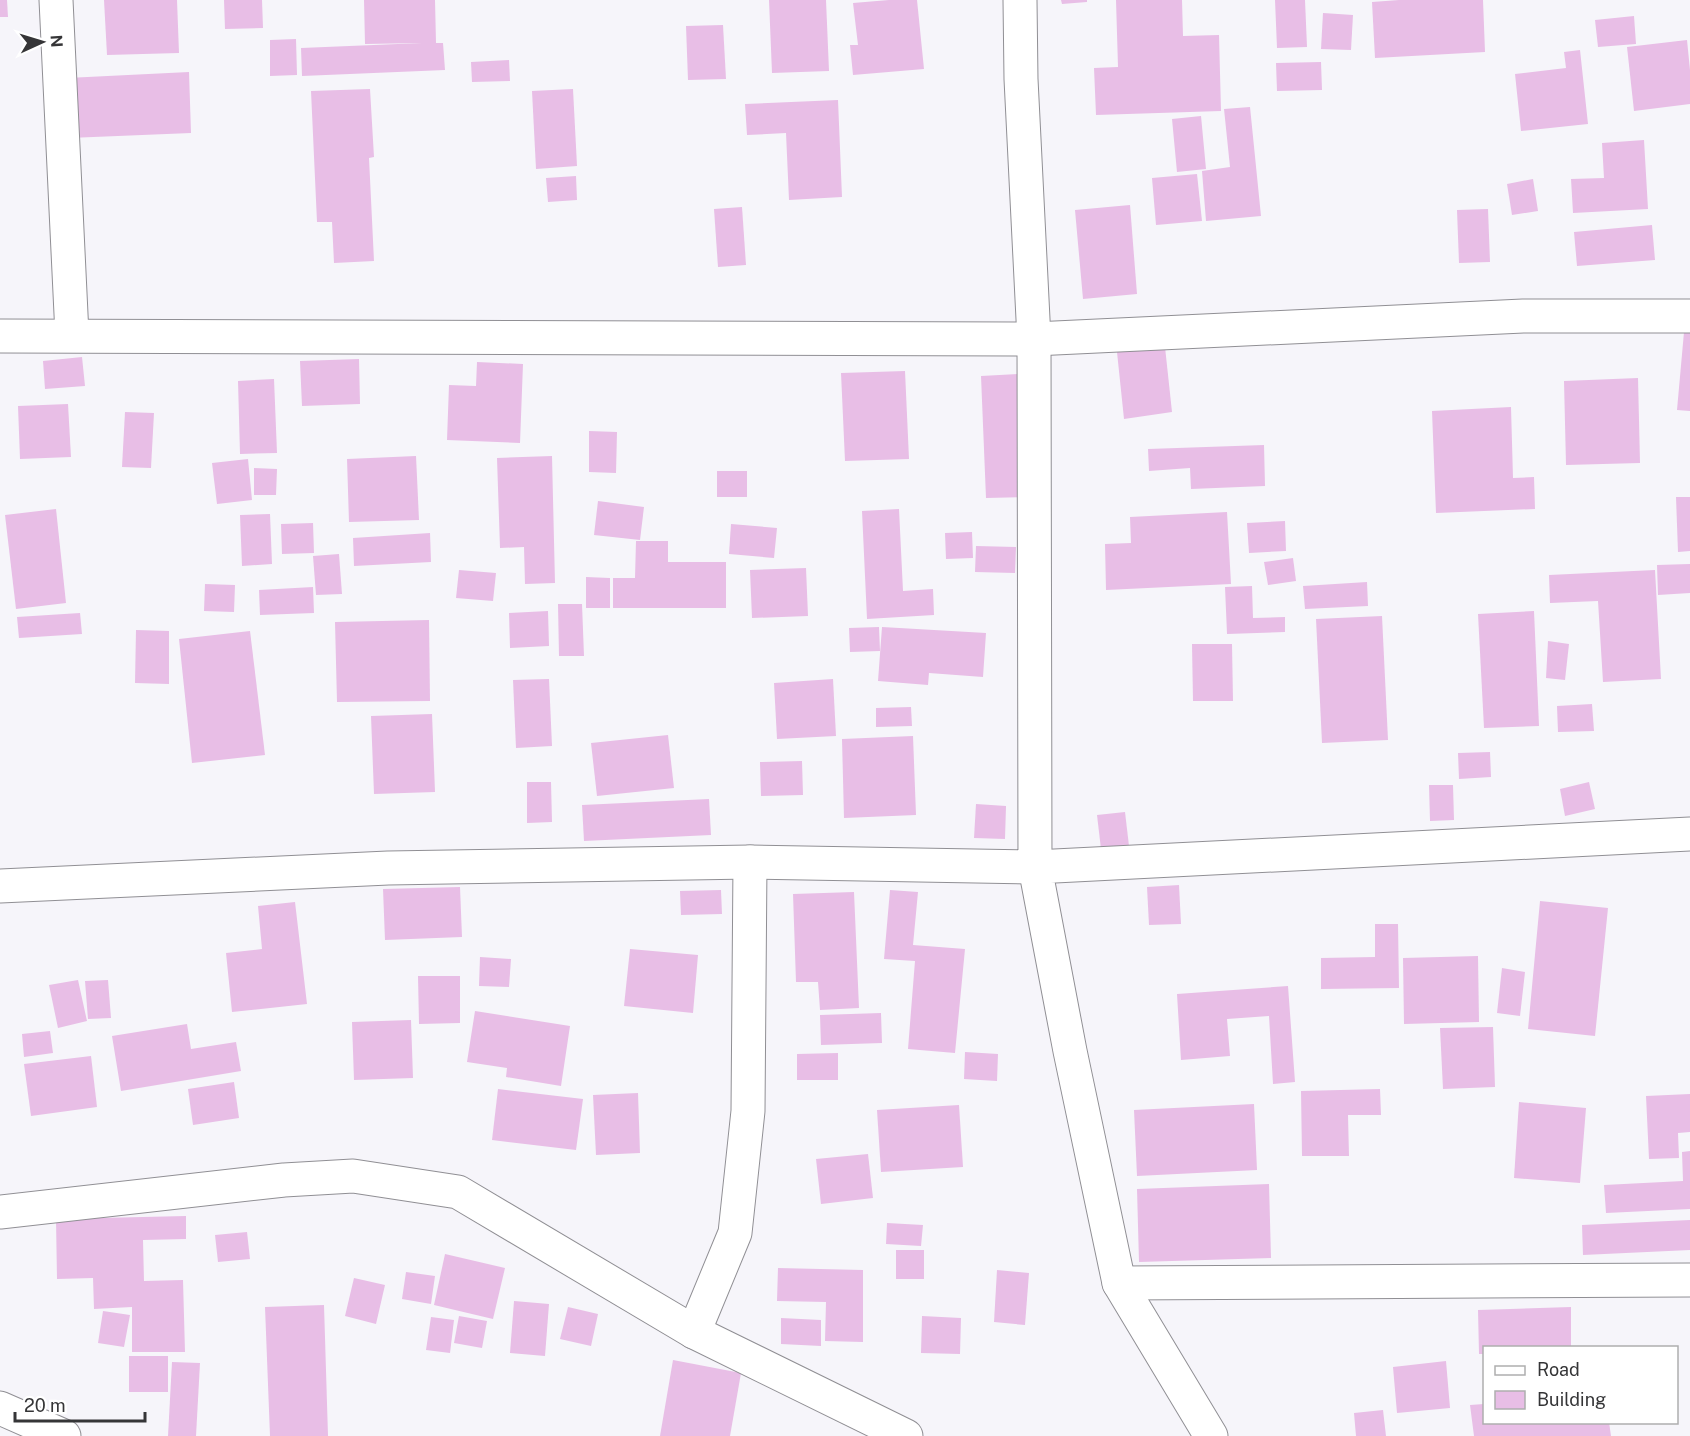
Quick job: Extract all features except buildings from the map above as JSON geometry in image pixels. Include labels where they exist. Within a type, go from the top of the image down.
[{"type":"street","points":[[56,0],[72,335]]},
{"type":"street","points":[[1020,0],[1021,79],[1034,339],[1035,867],[1070,1051],[1119,1283],[1211,1436]]},
{"type":"street","points":[[0,336],[1034,339],[1523,316],[1690,316]]},
{"type":"street","points":[[0,886],[388,868],[750,862],[1035,867],[1690,834]]},
{"type":"street","points":[[694,1332],[735,1233],[748,1111],[750,862]]},
{"type":"street","points":[[0,1212],[284,1180],[353,1176],[458,1192],[694,1332],[906,1436]]},
{"type":"street","points":[[1119,1283],[1690,1280]]},
{"type":"street","points":[[0,1408],[64,1436]]}]
